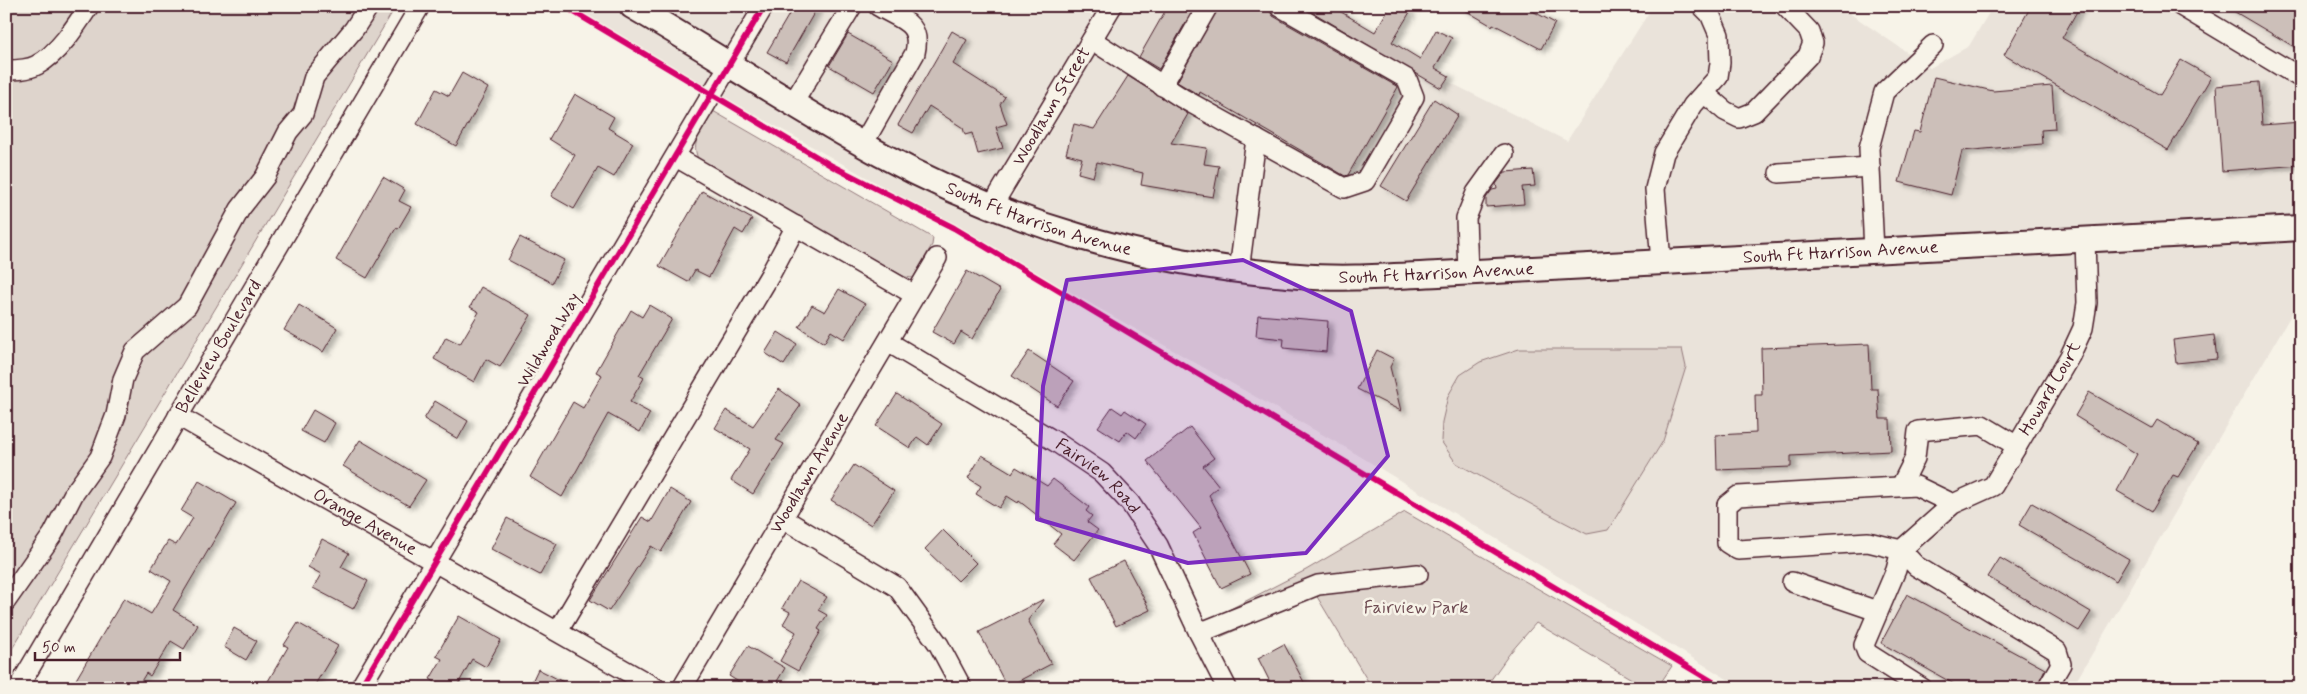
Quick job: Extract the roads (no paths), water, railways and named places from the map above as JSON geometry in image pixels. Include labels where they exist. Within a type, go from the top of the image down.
[{"type":"main road","name":"South Ft Harrison Avenue","points":[[632,6],[863,144],[938,183],[992,206],[1071,233],[1136,252],[1186,263],[1239,271],[1310,277],[1468,272],[2301,228]]},
{"type":"street","points":[[6,70],[22,70],[36,66],[51,56],[88,6]]},
{"type":"street","points":[[6,600],[54,534],[73,495],[100,457],[116,416],[123,378],[135,351],[187,306],[240,209],[265,177],[288,132],[303,114],[314,77],[354,29],[369,6]]},
{"type":"street","name":"Belleview Boulevard","points":[[18,688],[420,6]]},
{"type":"street","name":"Wildwood Way","points":[[360,688],[764,6]]},
{"type":"street","points":[[793,103],[852,6]]},
{"type":"street","points":[[863,144],[915,53],[918,38],[914,27],[878,6]]},
{"type":"street","name":"Woodlawn Street","points":[[992,206],[1112,6]]},
{"type":"street","points":[[1162,86],[1208,6]]},
{"type":"street","points":[[1092,40],[1162,86],[1344,188],[1366,181],[1414,96],[1408,79],[1279,6]]},
{"type":"street","points":[[1661,262],[1655,188],[1664,153],[1693,105],[1718,77],[1720,63],[1719,35],[1710,14],[1702,6]]},
{"type":"street","points":[[1704,93],[1725,111],[1739,118],[1754,112],[1808,56],[1813,43],[1809,31],[1785,6]]},
{"type":"street","points":[[2181,6],[2200,11],[2301,78]]},
{"type":"street","points":[[1874,251],[1869,148],[1884,92],[1933,45]]},
{"type":"street","points":[[1239,271],[1256,139]]},
{"type":"street","points":[[1468,272],[1466,218],[1476,193],[1504,154]]},
{"type":"street","points":[[676,157],[916,295]]},
{"type":"street","points":[[1779,173],[1870,167]]},
{"type":"street","points":[[558,631],[770,275],[796,226]]},
{"type":"street","name":"Howard Court","points":[[1901,550],[1952,504],[1993,486],[2017,446],[2070,356],[2083,328],[2087,303],[2085,240]]},
{"type":"street","name":"Woodlawn Avenue","points":[[682,688],[937,258]]},
{"type":"street","name":"Fairview Road","points":[[888,342],[1056,442],[1102,473],[1130,503],[1158,545],[1198,633],[1227,688]]},
{"type":"street","name":"Orange Avenue","points":[[178,416],[656,688]]},
{"type":"street","points":[[1901,486],[1915,458],[1918,430],[1982,425],[2017,446]]},
{"type":"street","points":[[1952,504],[1916,486],[1738,496],[1727,505],[1727,543],[1738,550],[1868,542],[1901,550],[1916,566],[2057,651],[2061,664],[2047,688]]},
{"type":"street","points":[[782,518],[897,587],[939,645],[962,688]]},
{"type":"street","points":[[1901,550],[1896,570],[1864,645],[1866,653],[1922,688]]},
{"type":"street","points":[[1198,633],[1318,585],[1418,574]]},
{"type":"street","points":[[1792,582],[1877,611]]},
{"type":"park label","name":"Fairview Park","points":[[1416,608]]}]
